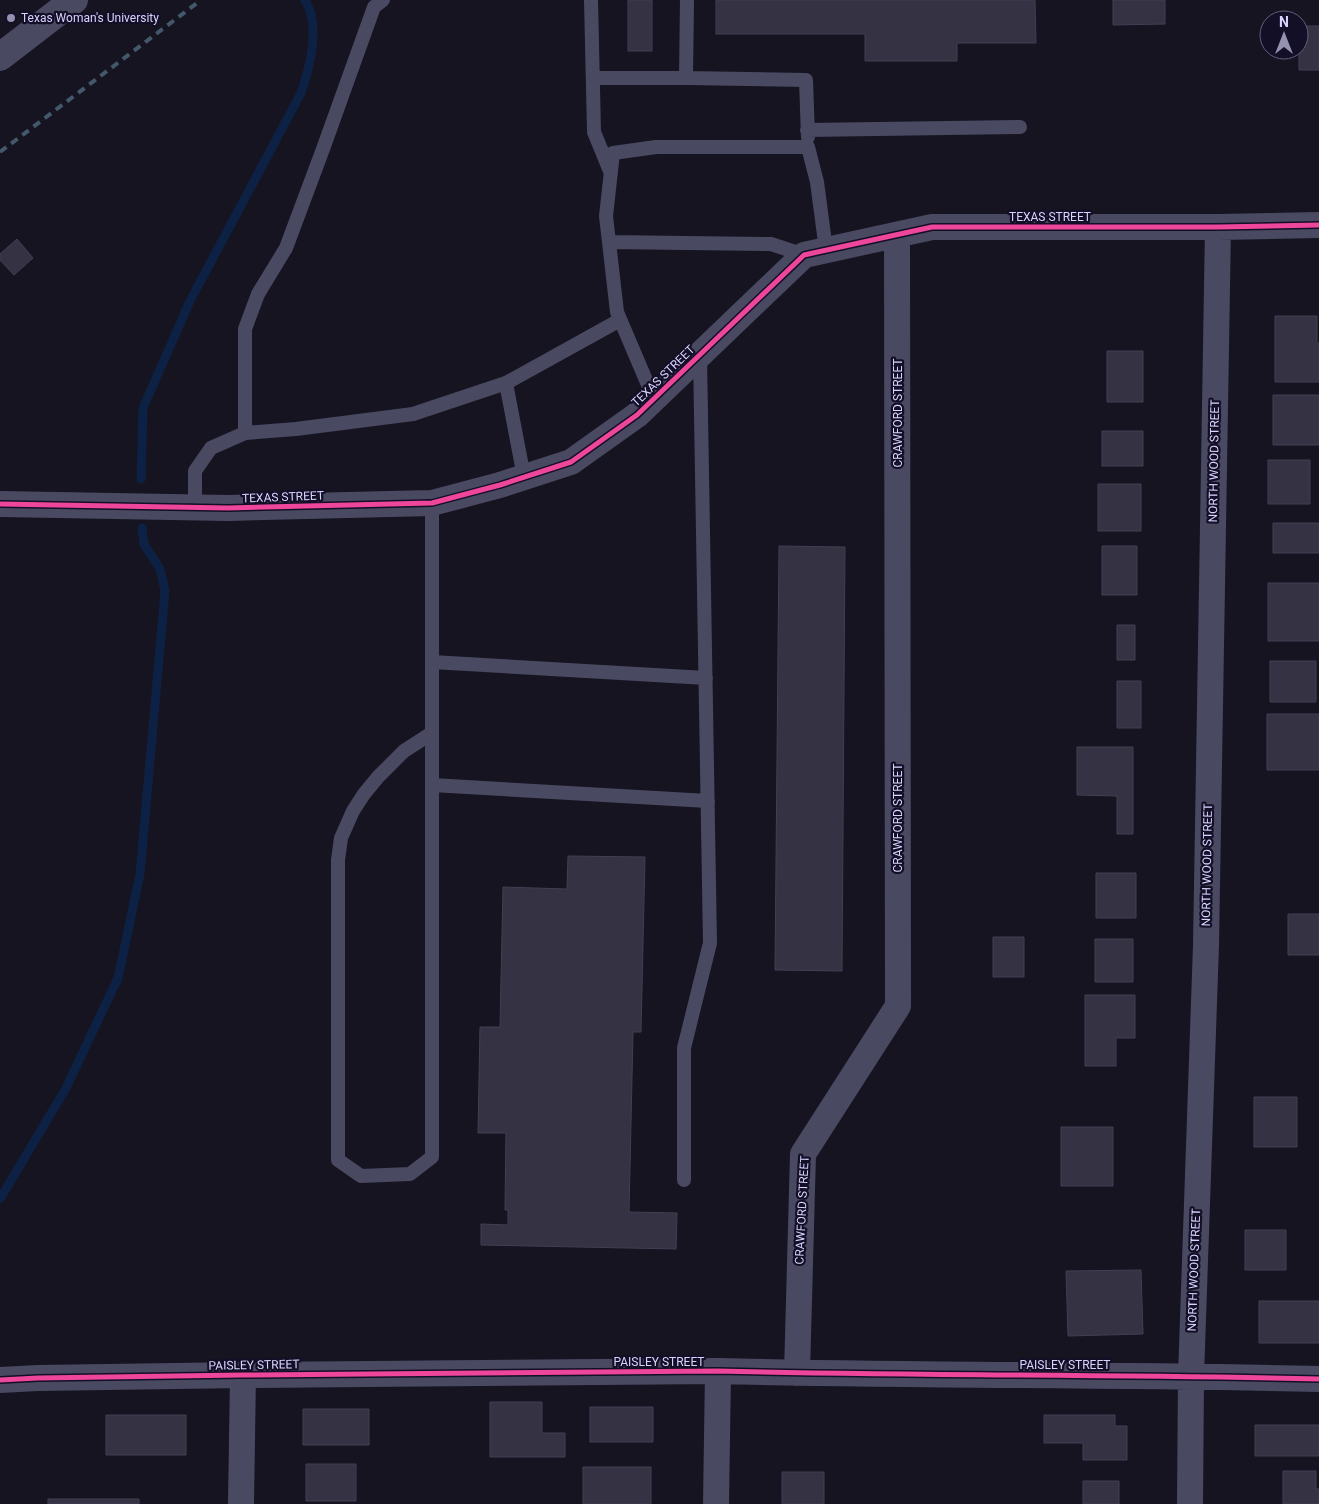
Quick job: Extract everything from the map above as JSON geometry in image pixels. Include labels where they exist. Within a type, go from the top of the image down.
[{"type":"street","points":[[0,57],[74,0]]},
{"type":"street","name":"TEXAS STREET","points":[[0,504],[228,508],[432,503],[571,462],[637,415],[700,355],[815,253],[932,227],[1218,227],[1319,224]]},
{"type":"street","name":"NORTH WOOD STREET","points":[[1190,1504],[1191,1376],[1206,945],[1218,227]]},
{"type":"street","name":"CRAWFORD STREET","points":[[797,1373],[803,1154],[898,1006],[897,235]]},
{"type":"street","points":[[716,1504],[718,1371]]},
{"type":"street","name":"PAISLEY STREET","points":[[0,1380],[243,1375],[718,1371],[1191,1376],[1319,1380]]},
{"type":"street","points":[[241,1504],[243,1375]]},
{"type":"lane","points":[[246,433],[245,329],[258,294],[286,248],[374,7],[382,0]]},
{"type":"lane","points":[[591,0],[594,132],[611,173]]},
{"type":"lane","points":[[686,78],[687,0]]},
{"type":"lane","points":[[593,78],[806,80],[808,147],[817,182],[815,253],[772,244],[609,242]]},
{"type":"lane","points":[[807,130],[1020,127]]},
{"type":"lane","points":[[654,399],[617,312],[606,216],[612,153],[656,148],[808,147]]},
{"type":"lane","points":[[195,508],[195,471],[211,448],[246,433],[296,429],[413,414],[506,383],[620,320]]},
{"type":"lane","points":[[684,1180],[684,1048],[710,943],[700,355]]},
{"type":"lane","points":[[506,383],[524,477]]},
{"type":"lane","points":[[432,503],[432,662],[432,733],[432,1157],[410,1174],[361,1176],[338,1160],[338,860],[341,838],[353,811],[378,776],[404,751],[432,733]]},
{"type":"lane","points":[[432,662],[706,678]]},
{"type":"lane","points":[[432,784],[708,801]]},
{"type":"building","points":[[628,0],[652,0],[652,51],[628,51]]},
{"type":"building","points":[[716,0],[1035,0],[1036,43],[957,43],[957,61],[865,61],[865,34],[716,34]]},
{"type":"building","points":[[1113,0],[1165,0],[1165,24],[1113,25]]},
{"type":"building","points":[[1309,26],[1319,26],[1319,70],[1299,70],[1299,60],[1309,60]]},
{"type":"building","points":[[17,239],[33,258],[14,275],[0,260],[0,254]]},
{"type":"building","points":[[1275,316],[1317,316],[1319,382],[1275,382]]},
{"type":"building","points":[[1107,351],[1143,351],[1143,402],[1107,402]]},
{"type":"building","points":[[1273,395],[1319,395],[1319,445],[1273,445]]},
{"type":"building","points":[[1102,431],[1143,431],[1143,466],[1102,466]]},
{"type":"building","points":[[1268,460],[1310,460],[1310,504],[1268,504]]},
{"type":"building","points":[[1098,484],[1141,484],[1141,531],[1098,531]]},
{"type":"building","points":[[1273,523],[1319,523],[1319,553],[1273,553]]},
{"type":"building","points":[[779,546],[845,547],[842,971],[775,970]]},
{"type":"building","points":[[1102,546],[1137,546],[1137,595],[1102,595]]},
{"type":"building","points":[[1268,583],[1319,583],[1319,641],[1268,641]]},
{"type":"building","points":[[1117,625],[1135,625],[1135,660],[1117,660]]},
{"type":"building","points":[[1270,661],[1316,661],[1316,702],[1270,702]]},
{"type":"building","points":[[1117,681],[1141,681],[1141,728],[1117,728]]},
{"type":"building","points":[[1267,714],[1319,714],[1319,770],[1267,770]]},
{"type":"building","points":[[1077,747],[1133,747],[1133,834],[1117,834],[1117,796],[1077,795]]},
{"type":"building","points":[[568,856],[645,857],[641,1032],[633,1032],[629,1212],[677,1213],[676,1249],[481,1245],[481,1224],[508,1225],[508,1210],[505,1210],[506,1133],[478,1133],[480,1027],[500,1027],[503,887],[567,889]]},
{"type":"building","points":[[1096,873],[1136,873],[1136,918],[1096,918]]},
{"type":"building","points":[[1288,914],[1319,914],[1319,955],[1288,955]]},
{"type":"building","points":[[993,937],[1024,937],[1024,977],[993,977]]},
{"type":"building","points":[[1095,939],[1133,939],[1133,982],[1095,982]]},
{"type":"building","points":[[1085,995],[1135,995],[1135,1038],[1116,1038],[1116,1066],[1085,1066]]},
{"type":"building","points":[[1254,1097],[1297,1097],[1297,1147],[1254,1147]]},
{"type":"building","points":[[1061,1127],[1113,1127],[1113,1186],[1061,1186]]},
{"type":"building","points":[[1245,1230],[1286,1230],[1286,1270],[1245,1270]]},
{"type":"building","points":[[1141,1270],[1143,1334],[1068,1336],[1066,1271]]},
{"type":"building","points":[[1259,1301],[1319,1301],[1319,1343],[1259,1343]]},
{"type":"building","points":[[490,1402],[542,1402],[542,1433],[565,1433],[565,1457],[490,1457]]},
{"type":"building","points":[[590,1407],[653,1407],[653,1442],[590,1442]]},
{"type":"building","points":[[303,1409],[369,1409],[369,1445],[303,1445]]},
{"type":"building","points":[[106,1415],[186,1415],[186,1455],[106,1455]]},
{"type":"building","points":[[1044,1415],[1115,1415],[1115,1426],[1127,1426],[1127,1460],[1083,1460],[1083,1443],[1044,1443]]},
{"type":"building","points":[[1255,1425],[1319,1425],[1319,1456],[1255,1456]]},
{"type":"building","points":[[306,1464],[356,1464],[356,1501],[306,1501]]},
{"type":"building","points":[[583,1467],[651,1467],[651,1504],[583,1504]]},
{"type":"building","points":[[1283,1471],[1316,1471],[1316,1489],[1319,1489],[1319,1504],[1283,1504]]},
{"type":"building","points":[[782,1472],[824,1472],[824,1504],[782,1504]]},
{"type":"building","points":[[1083,1481],[1119,1481],[1119,1504],[1083,1504]]},
{"type":"building","points":[[48,1499],[139,1499],[139,1504],[48,1504]]},
{"type":"waterway","points":[[141,479],[143,408],[190,301],[301,93],[313,44],[313,24],[305,0]]},
{"type":"waterway","points":[[0,1199],[66,1088],[118,978],[140,874],[165,591],[160,569],[144,544],[142,528]]},
{"type":"railway","points":[[0,152],[201,0]]},
{"type":"cycle path","points":[[0,504],[228,508],[432,503],[500,485],[571,462],[637,415],[804,255],[932,227],[1319,225]]},
{"type":"cycle path","points":[[0,1380],[243,1375],[718,1371],[1319,1379]]},
{"type":"place","name":"Texas Woman's University","points":[[11,18]]}]
